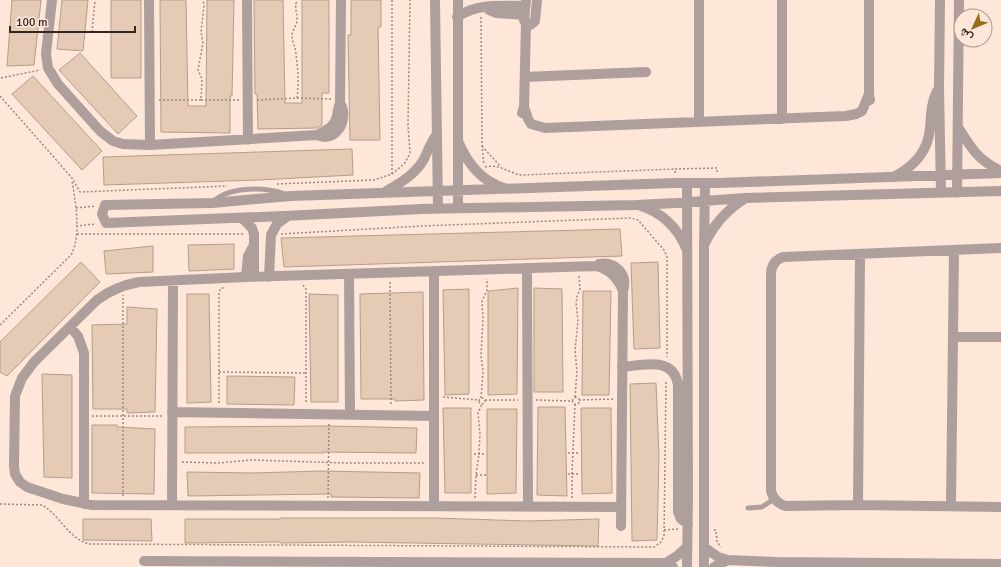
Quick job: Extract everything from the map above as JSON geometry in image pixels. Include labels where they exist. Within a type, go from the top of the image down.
[{"type":"street","points":[[52,0],[44,69],[52,80],[58,84]]},
{"type":"street","points":[[149,0],[150,145]]},
{"type":"street","points":[[247,0],[248,140]]},
{"type":"street","points":[[46,54],[48,68],[58,84],[108,139],[123,144],[150,145],[317,135],[328,130],[337,118],[340,101],[341,0]]},
{"type":"street","points":[[435,0],[438,208]]},
{"type":"street","points":[[458,0],[458,208]]},
{"type":"street","points":[[525,11],[530,25],[535,21],[537,0]]},
{"type":"street","points":[[699,0],[699,122]]},
{"type":"street","points":[[782,0],[782,119]]},
{"type":"street","points":[[525,11],[524,107],[531,124],[545,128],[782,119],[846,116],[856,114],[862,111],[869,94],[869,0]]},
{"type":"street","points":[[940,0],[939,88],[941,193]]},
{"type":"street","points":[[957,193],[959,0]]},
{"type":"street","points":[[457,17],[468,11],[484,6],[525,11]]},
{"type":"street","points":[[525,77],[646,72]]},
{"type":"street","points":[[893,177],[914,164],[925,148],[930,135],[932,104],[939,88]]},
{"type":"street","points":[[958,127],[977,156],[1001,172]]},
{"type":"street","points":[[383,193],[404,181],[414,171],[424,158],[429,146],[437,134]]},
{"type":"street","points":[[457,138],[466,156],[481,170],[489,181],[510,189]]},
{"type":"street","points":[[1001,172],[941,176],[718,184],[675,183],[291,196],[212,203],[105,205],[102,214],[106,223],[288,216],[438,208],[636,205],[745,198],[1001,191]]},
{"type":"street","points":[[687,183],[687,567]]},
{"type":"street","points":[[704,567],[705,183]]},
{"type":"street","points":[[704,247],[708,237],[720,219],[745,198]]},
{"type":"street","points":[[636,205],[654,211],[669,222],[680,236],[688,252]]},
{"type":"street","points":[[269,277],[271,234],[277,224],[288,216]]},
{"type":"street","points":[[242,218],[252,228],[255,239],[250,277]]},
{"type":"street","points":[[255,239],[271,234]]},
{"type":"street","points":[[1001,248],[783,257],[775,261],[771,269],[771,491],[774,499],[786,506],[858,505],[1001,507]]},
{"type":"street","points":[[951,506],[954,250]]},
{"type":"street","points":[[858,505],[860,254]]},
{"type":"street","points":[[621,507],[84,504],[63,499],[28,487],[17,478],[14,466],[15,403],[19,384],[25,372],[34,362],[97,300],[123,285],[139,282],[250,277],[579,266],[601,267],[611,272],[623,291],[621,526]]},
{"type":"street","points":[[527,268],[528,506]]},
{"type":"street","points":[[434,272],[434,506]]},
{"type":"street","points":[[349,274],[350,415]]},
{"type":"street","points":[[172,505],[173,281]]},
{"type":"street","points":[[70,327],[78,336],[83,347],[84,504]]},
{"type":"street","points":[[953,337],[1001,337]]},
{"type":"street","points":[[622,367],[661,365],[670,370],[676,376],[678,385],[678,512],[681,519],[688,527]]},
{"type":"street","points":[[172,414],[219,413],[434,416]]},
{"type":"street","points":[[144,561],[179,564],[669,565],[687,547]]},
{"type":"street","points":[[704,548],[718,557],[728,560],[776,562],[1001,564]]},
{"type":"street","points":[[714,567],[728,560]]},
{"type":"lane","points":[[748,508],[762,507],[774,499]]},
{"type":"path","points":[[92,32],[95,0]]},
{"type":"path","points":[[201,100],[202,79],[198,70],[203,43],[201,32],[204,6],[203,0]]},
{"type":"path","points":[[297,0],[295,7],[298,19],[292,36],[297,56],[297,69],[299,76],[297,98]]},
{"type":"path","points":[[392,0],[392,174]]},
{"type":"path","points":[[484,6],[481,170],[489,166],[502,168],[517,175],[522,175],[717,168],[718,184]]},
{"type":"path","points":[[1,78],[44,69]]},
{"type":"path","points":[[150,100],[247,100],[297,98],[340,101]]},
{"type":"path","points":[[482,146],[502,168]]},
{"type":"path","points":[[675,169],[675,183]]},
{"type":"path","points":[[0,325],[71,255],[74,249],[77,234],[76,208],[72,178]]},
{"type":"path","points":[[76,208],[105,205]]},
{"type":"path","points":[[76,226],[106,223]]},
{"type":"path","points":[[77,234],[255,239]]},
{"type":"path","points":[[572,506],[575,404],[572,401],[575,397],[577,371],[575,351],[578,320],[576,303],[580,289],[579,266]]},
{"type":"path","points":[[479,400],[481,398],[483,372],[481,355],[484,319],[482,301],[487,290],[487,270]]},
{"type":"path","points":[[390,273],[391,416]]},
{"type":"path","points":[[123,285],[123,505]]},
{"type":"path","points":[[302,285],[304,285],[306,289],[306,414]]},
{"type":"path","points":[[219,413],[219,292],[221,288],[231,288]]},
{"type":"path","points":[[219,372],[306,373]]},
{"type":"path","points":[[434,396],[479,400],[482,404]]},
{"type":"path","points":[[575,397],[579,400],[622,399]]},
{"type":"path","points":[[475,506],[476,475],[480,454],[478,413],[482,404],[485,403],[485,400],[481,398]]},
{"type":"path","points":[[575,404],[578,403],[579,400]]},
{"type":"path","points":[[84,416],[172,414]]},
{"type":"path","points":[[328,506],[329,415]]},
{"type":"path","points":[[568,453],[579,453]]},
{"type":"path","points":[[474,454],[486,454]]},
{"type":"path","points":[[172,462],[218,463],[252,460],[434,463]]},
{"type":"path","points":[[568,474],[579,474]]},
{"type":"path","points":[[476,475],[486,475]]},
{"type":"path","points":[[664,530],[688,527]]},
{"type":"path","points":[[704,529],[716,530],[717,542],[722,550]]},
{"type":"building","points":[[12,0],[41,0],[34,65],[7,66]]},
{"type":"building","points":[[62,0],[88,0],[83,51],[57,49]]},
{"type":"building","points":[[111,0],[141,0],[141,78],[111,78]]},
{"type":"building","points":[[160,0],[186,0],[188,106],[206,106],[207,0],[234,0],[230,133],[161,132]]},
{"type":"building","points":[[254,0],[283,0],[285,103],[302,103],[302,0],[329,0],[329,93],[322,93],[322,125],[317,128],[258,129],[257,94],[255,94]]},
{"type":"building","points":[[351,0],[381,0],[381,27],[378,27],[380,140],[350,140],[348,35],[351,35]]},
{"type":"building","points":[[80,53],[137,116],[118,134],[59,70]]},
{"type":"building","points":[[33,76],[102,151],[82,170],[12,94]]},
{"type":"building","points":[[352,149],[353,175],[259,180],[104,185],[103,157]]},
{"type":"building","points":[[620,229],[622,256],[284,267],[281,238]]},
{"type":"building","points":[[234,244],[234,269],[189,271],[188,245]]},
{"type":"building","points":[[153,246],[153,272],[106,274],[104,251]]},
{"type":"building","points":[[81,262],[100,282],[7,376],[0,372],[0,342]]},
{"type":"building","points":[[658,262],[660,348],[634,349],[631,263]]},
{"type":"building","points":[[518,288],[517,394],[488,395],[488,291]]},
{"type":"building","points":[[534,288],[562,289],[563,392],[534,392]]},
{"type":"building","points":[[469,289],[469,394],[445,395],[443,290]]},
{"type":"building","points":[[583,291],[611,291],[609,395],[582,395]]},
{"type":"building","points":[[423,292],[424,400],[395,401],[395,399],[361,399],[360,294]]},
{"type":"building","points":[[187,294],[209,294],[211,402],[187,403]]},
{"type":"building","points":[[309,294],[338,295],[338,402],[311,402]]},
{"type":"building","points":[[127,307],[157,309],[155,412],[127,413],[127,409],[93,409],[92,325],[127,324]]},
{"type":"building","points":[[42,374],[72,375],[72,478],[44,477]]},
{"type":"building","points":[[227,376],[295,377],[294,405],[227,404]]},
{"type":"building","points":[[656,383],[659,456],[657,540],[632,541],[630,384]]},
{"type":"building","points":[[538,407],[565,407],[567,496],[537,495]]},
{"type":"building","points":[[443,408],[471,408],[471,493],[445,493]]},
{"type":"building","points":[[581,408],[611,408],[612,493],[582,494]]},
{"type":"building","points":[[487,409],[517,409],[516,493],[487,494]]},
{"type":"building","points":[[92,425],[117,425],[117,427],[155,429],[154,494],[92,493]]},
{"type":"building","points":[[330,426],[417,428],[416,453],[185,453],[185,427]]},
{"type":"building","points":[[321,471],[420,473],[419,498],[331,497],[331,494],[188,496],[187,472],[253,473]]},
{"type":"building","points":[[435,518],[527,521],[599,519],[598,546],[350,542],[185,543],[185,519]]},
{"type":"building","points":[[83,519],[151,519],[152,541],[83,540]]}]
